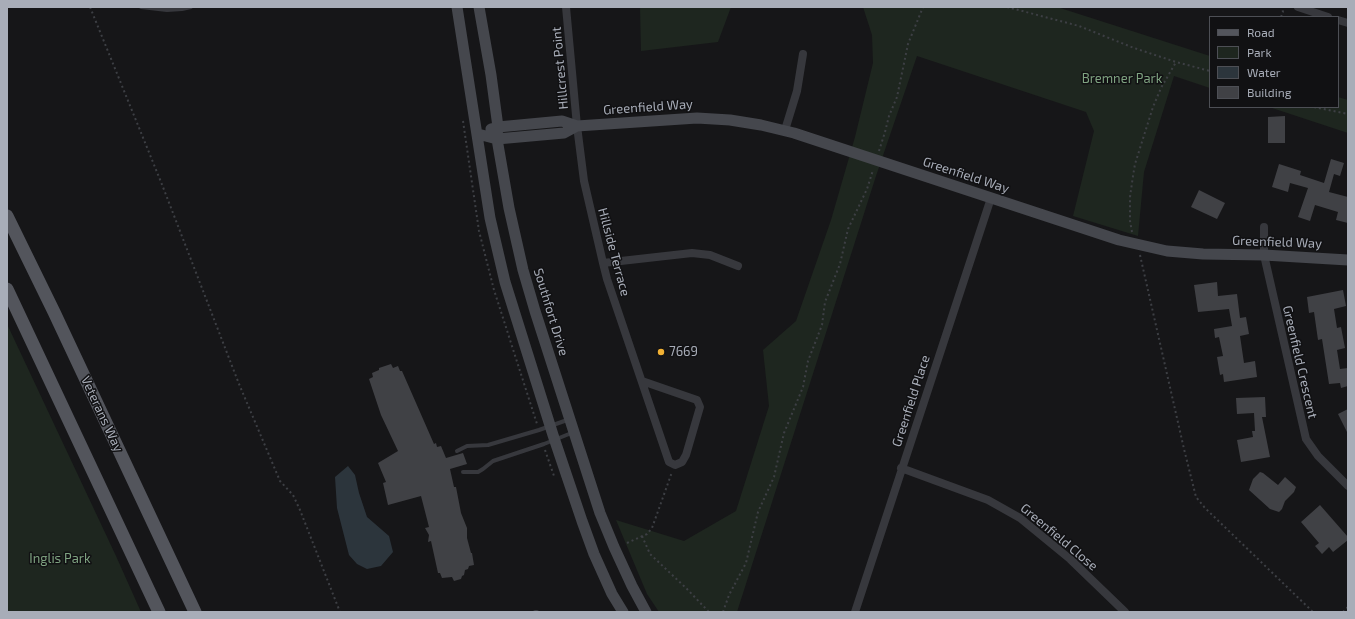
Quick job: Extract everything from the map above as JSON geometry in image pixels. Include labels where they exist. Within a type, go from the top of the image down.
[{"type":"main road","points":[[457,7],[490,218],[505,282],[582,521],[594,554],[612,594],[623,612]]},
{"type":"main road","name":"Southfort Drive","points":[[479,7],[491,75],[498,127],[498,139],[509,208],[523,270],[600,513],[632,586],[646,612]]},
{"type":"main road","name":"Greenfield Way","points":[[478,134],[498,127],[562,121],[577,126],[697,118],[730,120],[785,130],[1119,240],[1167,251],[1196,254],[1264,255],[1348,260]]},
{"type":"main road","name":"Greenfield Way","points":[[478,134],[498,139],[564,133],[577,126]]},
{"type":"main road","name":"Veterans Way","points":[[7,216],[54,312],[195,612]]},
{"type":"main road","points":[[7,289],[159,612]]},
{"type":"street","name":"Hillcrest Point","points":[[566,7],[577,126]]},
{"type":"street","points":[[1298,7],[1325,16]]},
{"type":"street","points":[[785,130],[797,91],[803,54]]},
{"type":"street","name":"Hillside Terrace","points":[[577,126],[584,181],[607,279],[669,462],[675,465]]},
{"type":"street","name":"Greenfield Place","points":[[855,612],[901,468],[991,198]]},
{"type":"street","name":"Greenfield Crescent","points":[[1264,227],[1264,255],[1306,439],[1318,456],[1348,486]]},
{"type":"street","points":[[603,263],[692,254],[710,256],[738,266]]},
{"type":"street","points":[[642,381],[696,400],[700,406],[686,455],[682,462],[675,465]]},
{"type":"street","name":"Greenfield Close","points":[[901,468],[988,500],[1020,518],[1070,559],[1125,612]]},
{"type":"lane","points":[[141,7],[167,10],[191,7]]},
{"type":"lane","points":[[457,451],[467,446],[488,444],[551,426],[570,418]]},
{"type":"lane","points":[[463,472],[478,472],[493,461],[574,432]]},
{"type":"path","points":[[90,7],[161,182],[239,384],[280,481],[293,496],[300,510],[340,612]]},
{"type":"path","points":[[723,612],[729,595],[746,563],[758,512],[774,477],[784,433],[803,388],[808,361],[822,325],[825,302],[840,264],[848,229],[867,189],[896,97],[908,44],[923,7]]},
{"type":"path","points":[[1007,7],[1085,28],[1111,40],[1176,62],[1209,71]]},
{"type":"path","points":[[1176,62],[1171,74],[1161,88],[1153,107],[1132,176],[1130,221],[1135,243],[1143,266],[1196,497],[1205,508],[1313,612]]},
{"type":"path","points":[[1319,108],[1348,114]]},
{"type":"path","points":[[627,543],[649,532],[655,523],[675,465]]},
{"type":"path","points":[[642,536],[650,554],[709,612]]},
{"type":"path","points":[[1344,612],[1348,607]]},
{"type":"green space","points":[[640,7],[731,7],[718,42],[641,51]]},
{"type":"green space","name":"Bremner Park","points":[[863,7],[1057,7],[1209,56],[1209,88],[1174,76],[1144,172],[1138,236],[1073,216],[1094,131],[1086,112],[917,56],[876,176],[737,612],[659,612],[647,594],[616,520],[684,541],[736,511],[769,406],[763,350],[796,321],[831,220],[855,137],[873,63],[872,35]]},
{"type":"green space","points":[[1339,97],[1348,100],[1348,133],[1272,108],[1339,108]]},
{"type":"green space","name":"Inglis Park","points":[[7,324],[116,556],[141,612],[7,612]]},
{"type":"water","points":[[348,466],[355,475],[367,517],[389,536],[393,552],[381,566],[367,569],[357,564],[349,555],[337,508],[335,477]]},
{"type":"building","points":[[1285,116],[1285,143],[1268,143],[1268,117]]},
{"type":"building","points":[[1331,159],[1344,163],[1340,176],[1334,174],[1329,192],[1348,197],[1348,223],[1336,220],[1338,212],[1315,205],[1310,221],[1298,217],[1308,188],[1290,183],[1288,192],[1272,187],[1279,164],[1301,171],[1300,175],[1324,183]]},
{"type":"building","points":[[1199,190],[1225,203],[1217,219],[1191,207]]},
{"type":"building","points":[[1217,282],[1218,296],[1237,294],[1240,318],[1246,317],[1249,334],[1240,336],[1244,363],[1255,361],[1257,377],[1224,382],[1223,374],[1220,375],[1217,357],[1223,356],[1219,337],[1215,338],[1214,329],[1232,326],[1229,309],[1198,312],[1194,285]]},
{"type":"building","points":[[1343,290],[1346,306],[1334,309],[1337,328],[1341,327],[1345,348],[1337,350],[1340,369],[1348,368],[1348,386],[1341,388],[1340,383],[1329,384],[1322,339],[1318,340],[1314,312],[1309,313],[1307,297]]},
{"type":"building","points":[[391,364],[393,368],[398,366],[400,371],[402,371],[434,444],[436,443],[437,447],[441,446],[446,458],[463,453],[467,464],[450,469],[454,487],[456,487],[461,513],[467,528],[467,538],[474,565],[469,566],[468,569],[465,570],[461,579],[454,581],[452,577],[442,578],[440,573],[438,573],[431,541],[428,542],[429,535],[425,528],[429,527],[421,496],[388,505],[383,483],[386,482],[378,463],[398,451],[381,415],[369,379],[373,377],[372,373],[379,370],[379,368]]},
{"type":"building","points":[[1265,397],[1266,417],[1262,417],[1270,457],[1241,462],[1237,440],[1253,437],[1252,431],[1255,431],[1254,413],[1237,414],[1236,398]]},
{"type":"building","points":[[1348,409],[1348,434],[1338,414]]},
{"type":"building","points":[[1260,472],[1278,485],[1285,477],[1296,487],[1294,492],[1285,501],[1279,512],[1270,509],[1249,490],[1253,479]]},
{"type":"building","points":[[1320,505],[1348,537],[1348,540],[1333,552],[1329,547],[1322,554],[1315,546],[1319,543],[1301,522]]},
{"type":"place","name":"7669","points":[[661,352]]}]
